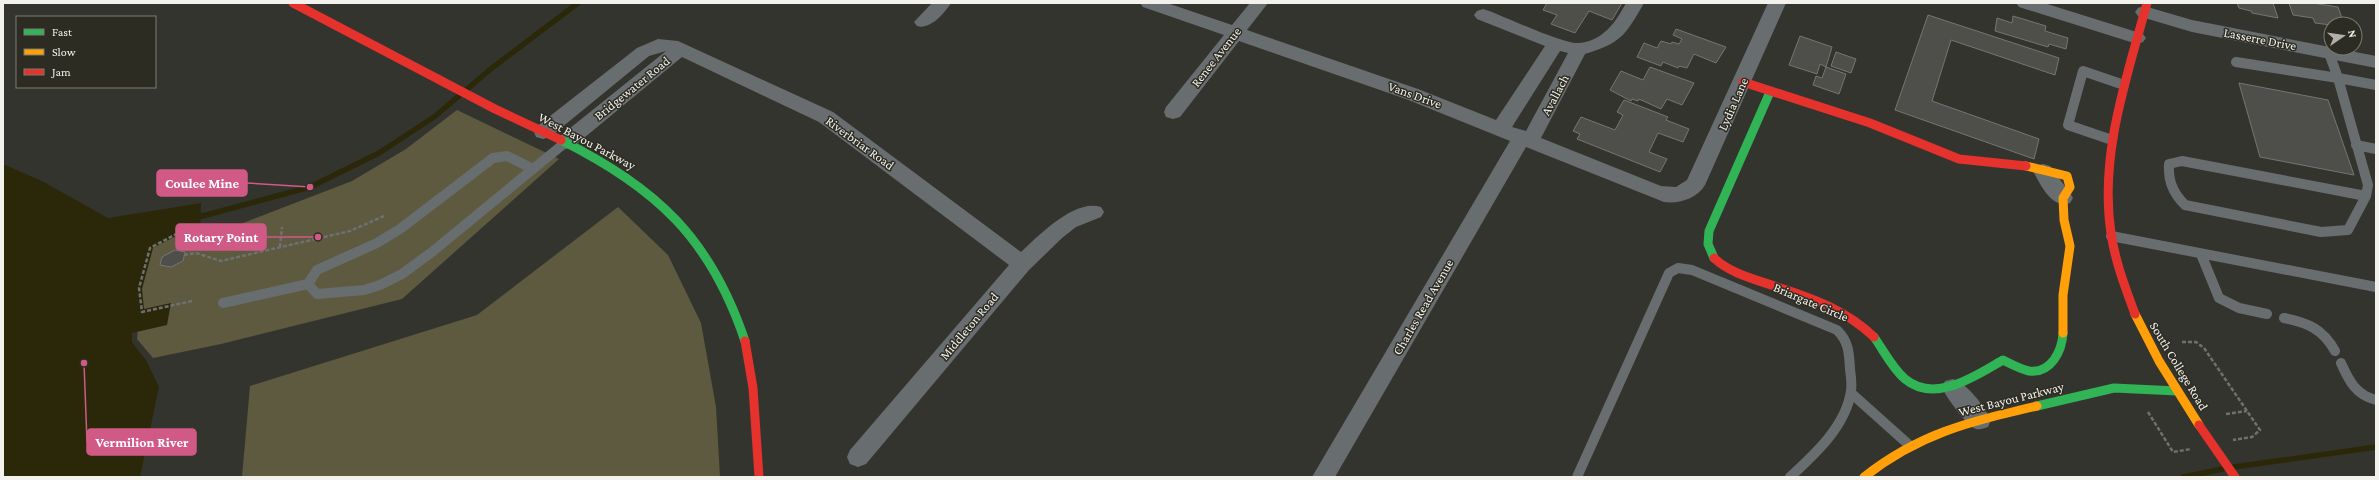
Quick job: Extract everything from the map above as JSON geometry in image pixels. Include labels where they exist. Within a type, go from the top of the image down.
[{"type":"street","name":"West Bayou Parkway","points":[[293,3],[497,110],[566,142],[624,174],[643,187],[707,253],[733,302],[745,343],[753,384],[759,477]]},
{"type":"street","points":[[923,22],[942,3]]},
{"type":"street","name":"Vans Drive","points":[[1149,3],[1412,94],[1501,128],[1642,187],[1665,195],[1678,196]]},
{"type":"street","name":"Renee Avenue","points":[[1173,112],[1259,3]]},
{"type":"street","points":[[1484,15],[1556,44],[1578,50],[1604,42],[1621,28],[1635,3]]},
{"type":"street","name":"Lydia Lane","points":[[1678,196],[1695,185],[1743,82],[1777,3]]},
{"type":"street","points":[[2025,3],[2137,38]]},
{"type":"street","name":"South College Road","points":[[2145,7],[2124,85],[2112,140],[2106,196],[2109,236],[2121,282],[2140,327],[2177,391],[2235,477]]},
{"type":"street","name":"Lasserre Drive","points":[[2145,7],[2192,26],[2323,52]]},
{"type":"street","name":"Avallach","points":[[1501,128],[1556,44]]},
{"type":"street","name":"Riverbriar Road","points":[[658,45],[672,45],[826,117],[1022,264]]},
{"type":"street","name":"Bridgewater Road","points":[[543,132],[643,52],[658,45]]},
{"type":"street","name":"Bridgewater Road","points":[[566,142],[680,49]]},
{"type":"street","name":"Avallach","points":[[1527,139],[1578,50]]},
{"type":"street","name":"Lasserre Drive","points":[[2345,56],[2376,62]]},
{"type":"street","name":"Briargate Circle","points":[[1743,82],[1770,92],[1870,123],[1959,159],[2013,163],[2043,171],[2052,186],[2063,198],[2064,220],[2070,246],[2063,295],[2063,346],[2056,359],[2045,367],[2033,371],[2023,369],[2004,360],[1953,388],[1926,389],[1912,385],[1899,374],[1878,343],[1856,322],[1830,308],[1729,270],[1710,254],[1707,242],[1709,231],[1770,92]]},
{"type":"street","name":"Charles Read Avenue","points":[[1323,477],[1527,139]]},
{"type":"street","name":"Middleton Road","points":[[858,457],[1022,264],[1055,232],[1069,222],[1094,212]]},
{"type":"street","points":[[1953,388],[1980,420]]},
{"type":"street","name":"West Bayou Parkway","points":[[1864,477],[1894,452],[1908,444],[1944,429],[2114,388],[2177,391]]},
{"type":"lane","points":[[2330,56],[2338,78],[2368,185],[2366,196],[2348,230],[2321,232],[2185,206],[2172,192],[2168,177],[2169,164],[2182,160],[2366,196]]},
{"type":"lane","points":[[2236,62],[2376,85]]},
{"type":"lane","points":[[2112,140],[2068,125],[2084,71],[2124,85]]},
{"type":"lane","points":[[308,284],[317,294],[351,294],[380,285],[404,272],[429,254],[566,142]]},
{"type":"lane","points":[[2356,145],[2376,149]]},
{"type":"lane","points":[[223,303],[308,284],[317,270],[377,243],[400,229],[493,158],[507,156],[533,169]]},
{"type":"lane","points":[[2109,236],[2369,284],[2376,287]]},
{"type":"lane","points":[[2200,254],[2220,298],[2240,308],[2267,314]]},
{"type":"lane","points":[[1577,477],[1669,273],[1678,268],[1692,270],[1837,330],[1844,337],[1850,347],[1851,393],[1838,424],[1819,451],[1790,477]]},
{"type":"lane","points":[[2284,318],[2312,324],[2328,336],[2335,351]]},
{"type":"lane","points":[[2341,363],[2353,388],[2366,398],[2376,400]]},
{"type":"lane","points":[[1851,393],[1908,444]]},
{"type":"path","points":[[184,256],[196,253],[221,260],[350,231],[367,225],[384,216]]},
{"type":"path","points":[[280,247],[282,227]]},
{"type":"path","points":[[192,301],[142,312],[139,288],[150,248],[182,231],[193,229]]},
{"type":"path","points":[[2182,342],[2196,342],[2204,348],[2260,430],[2252,437],[2231,441]]},
{"type":"path","points":[[2226,414],[2248,411]]},
{"type":"path","points":[[2148,412],[2173,452],[2194,448]]},
{"type":"shaded area","points":[[457,110],[559,159],[402,299],[221,344],[153,358],[137,339],[146,247],[181,228],[238,225],[352,181],[406,149]]},
{"type":"shaded area","points":[[3,164],[42,181],[108,218],[201,203],[200,230],[182,233],[153,248],[142,289],[144,309],[171,303],[167,325],[132,333],[132,342],[146,360],[159,387],[140,477],[3,477]]},
{"type":"shaded area","points":[[618,207],[668,255],[701,323],[716,407],[720,477],[242,477],[250,386],[477,315]]},
{"type":"building","points":[[1547,3],[1622,3],[1612,20],[1589,11],[1575,33],[1551,24],[1557,15],[1543,10]]},
{"type":"building","points":[[2237,3],[2273,3],[2278,18],[2252,13],[2251,11],[2239,8]]},
{"type":"building","points":[[2289,3],[2312,3],[2338,7],[2341,16],[2323,16],[2323,24],[2315,23],[2313,18],[2293,15]]},
{"type":"building","points":[[1928,15],[2059,58],[2055,75],[1951,40],[1932,101],[2039,139],[2034,159],[1895,110]]},
{"type":"building","points":[[2013,16],[2046,26],[2045,31],[2068,38],[2066,49],[2049,44],[2048,47],[1995,31],[1997,18],[2012,23]]},
{"type":"building","points":[[1676,29],[1726,47],[1716,63],[1694,54],[1687,68],[1679,66],[1678,68],[1663,62],[1661,66],[1637,57],[1644,43],[1657,48],[1661,41],[1671,44],[1672,42],[1679,44],[1682,39],[1673,35]]},
{"type":"building","points":[[1800,36],[1832,47],[1826,67],[1820,64],[1817,74],[1789,65]]},
{"type":"building","points":[[1836,52],[1856,59],[1851,73],[1831,66]]},
{"type":"building","points":[[1650,67],[1694,83],[1682,105],[1667,99],[1661,109],[1639,99],[1638,101],[1632,99],[1631,101],[1610,90],[1621,71],[1643,80]]},
{"type":"building","points":[[1826,67],[1846,74],[1839,94],[1813,85],[1816,76],[1822,78]]},
{"type":"building","points":[[2239,83],[2328,100],[2354,175],[2260,157]]},
{"type":"building","points":[[1624,100],[1668,117],[1666,120],[1689,129],[1683,142],[1658,133],[1649,152],[1667,159],[1660,172],[1577,139],[1580,134],[1573,131],[1581,117],[1615,130],[1623,115],[1617,112]]},
{"type":"building","points":[[175,250],[185,252],[183,261],[171,267],[160,265],[162,257]]},
{"type":"waterway","points":[[195,218],[310,187],[379,153],[434,117],[492,68],[578,3]]},
{"type":"waterway","points":[[2234,467],[2376,447]]},
{"type":"waterway","points":[[2183,477],[2223,469]]},
{"type":"traffic: fast","points":[[1714,258],[1708,244],[1709,231],[1770,92]]},
{"type":"traffic: fast","points":[[561,140],[593,156],[624,175],[652,196],[677,220],[699,246],[718,275],[734,306],[745,341]]},
{"type":"traffic: fast","points":[[1874,337],[1896,369],[1905,379],[1916,387],[1928,390],[1941,389],[1968,380],[2003,360],[2025,370],[2040,370],[2056,358],[2063,340],[2063,333]]},
{"type":"traffic: fast","points":[[2037,406],[2114,388],[2177,391]]},
{"type":"traffic: slow","points":[[2026,166],[2067,176],[2070,182],[2069,190],[2063,198],[2064,220],[2070,246],[2063,295],[2063,333]]},
{"type":"traffic: slow","points":[[2135,314],[2159,361],[2199,425]]},
{"type":"traffic: slow","points":[[1864,477],[1905,448],[1925,438],[1967,423],[2037,406]]},
{"type":"traffic: jam","points":[[293,3],[495,109],[561,140]]},
{"type":"traffic: jam","points":[[2135,314],[2120,272],[2111,232],[2108,195],[2110,158],[2116,121],[2147,3]]},
{"type":"traffic: jam","points":[[1743,82],[1870,123],[1959,159],[2013,163],[2026,166]]},
{"type":"traffic: jam","points":[[1714,258],[1725,267],[1737,273],[1792,291],[1837,310],[1850,317],[1874,337]]},
{"type":"traffic: jam","points":[[745,341],[753,388],[759,477]]},
{"type":"traffic: jam","points":[[2199,425],[2235,477]]},
{"type":"place","name":"Coulee Mine","points":[[310,187]]},
{"type":"place","name":"Rotary Point","points":[[318,237]]},
{"type":"place","name":"Vermilion River","points":[[84,363]]}]
